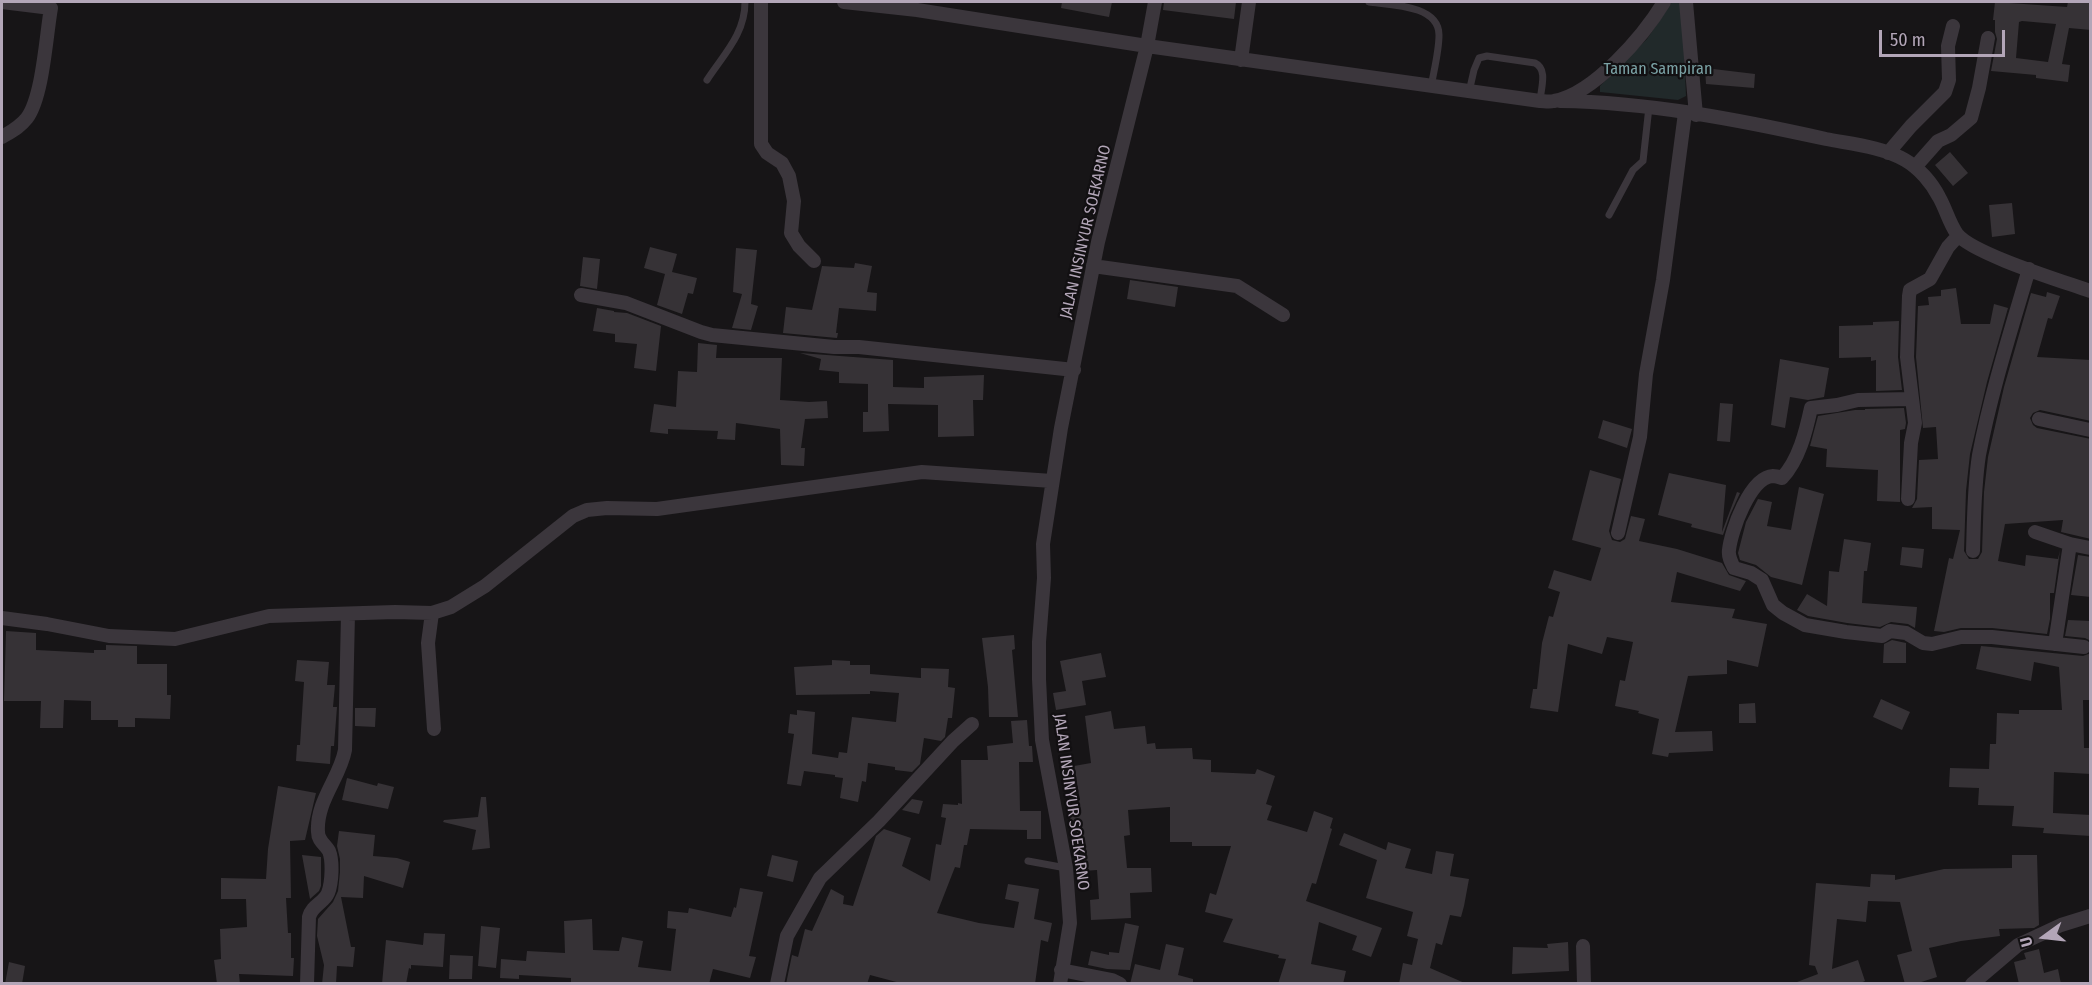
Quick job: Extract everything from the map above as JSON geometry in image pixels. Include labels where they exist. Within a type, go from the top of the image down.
[{"type":"street","points":[[2,2],[51,5],[37,95],[29,116],[19,128],[2,137]]},
{"type":"street","points":[[761,2],[761,144],[767,153],[782,163],[789,176],[794,201],[791,233],[799,246],[814,261]]},
{"type":"street","points":[[844,2],[917,10],[1241,60],[1469,92],[1540,101],[1585,101],[1649,107],[1801,133],[1888,153],[1906,160],[1915,167],[1939,195],[1958,236],[1983,252],[2091,291]]},
{"type":"street","name":"JALAN INSINYUR SOEKARNO","points":[[1060,977],[1070,923],[1066,868],[1042,740],[1039,642],[1044,578],[1043,544],[1052,481],[1093,266],[1147,46],[1155,2]]},
{"type":"street","points":[[1241,60],[1249,2]]},
{"type":"street","points":[[1555,101],[1594,80],[1619,60],[1640,36],[1664,2]]},
{"type":"street","points":[[1618,533],[1640,437],[1646,374],[1691,114],[1686,2]]},
{"type":"street","points":[[1888,153],[1945,92],[1949,80],[1948,46],[1953,26]]},
{"type":"street","points":[[1915,167],[1938,141],[1951,135],[1971,118],[1988,38]]},
{"type":"street","points":[[1908,500],[1911,443],[1915,423],[1906,357],[1910,290],[1930,279],[1948,247],[1958,236]]},
{"type":"street","points":[[1093,266],[1237,286],[1283,315]]},
{"type":"street","points":[[1973,552],[1979,458],[1990,407],[2029,269]]},
{"type":"street","points":[[581,296],[626,303],[701,332],[712,334],[1074,370]]},
{"type":"street","points":[[1912,399],[1858,400],[1811,408],[1807,427],[1790,470],[1782,478],[1772,476],[1763,479],[1753,489],[1739,513],[1728,551],[1734,568],[1751,573],[1762,580],[1773,605],[1805,626],[1882,636],[1890,631],[1906,633],[1923,643],[1932,644],[1961,637],[1992,637],[2084,647]]},
{"type":"street","points":[[2039,419],[2091,430]]},
{"type":"street","points":[[2,618],[109,636],[175,639],[270,616],[432,613],[452,607],[484,586],[573,516],[587,510],[607,508],[657,510],[922,472],[1052,481]]},
{"type":"street","points":[[2035,532],[2070,544],[2091,548]]},
{"type":"street","points":[[2055,644],[2070,544]]},
{"type":"street","points":[[432,613],[428,643],[434,729]]},
{"type":"street","points":[[307,984],[309,917],[312,909],[327,896],[330,886],[330,855],[319,837],[319,817],[321,807],[343,763],[345,750],[348,614]]},
{"type":"street","points":[[777,984],[787,936],[820,878],[879,821],[953,741],[972,724]]},
{"type":"street","points":[[1972,984],[2018,945],[2061,925],[2091,915]]},
{"type":"street","points":[[1583,946],[1584,984]]},
{"type":"street","points":[[1060,977],[1112,980],[1120,984]]},
{"type":"lane","points":[[707,80],[740,33],[745,2]]},
{"type":"lane","points":[[1369,2],[1424,11],[1436,20],[1439,33],[1431,87]]},
{"type":"lane","points":[[1469,92],[1479,58],[1486,56],[1540,65],[1543,71],[1540,101]]},
{"type":"lane","points":[[1609,215],[1633,170],[1643,161],[1649,107]]},
{"type":"lane","points":[[1028,861],[1066,868]]},
{"type":"green space","name":"Taman Sampiran","points":[[1672,2],[1682,2],[1686,96],[1678,100],[1600,92],[1600,86],[1647,39]]},
{"type":"building","points":[[1062,2],[1112,2],[1109,17],[1061,8]]},
{"type":"building","points":[[1164,2],[1236,2],[1234,19],[1163,10]]},
{"type":"building","points":[[1995,2],[2067,7],[2068,2],[2091,2],[2091,30],[2069,28],[2062,64],[2070,65],[2068,82],[2036,78],[2036,75],[1991,71],[1997,39],[1995,20],[1993,20]],"holes":[[[2019,22],[2056,24],[2048,62],[2016,58]]]},
{"type":"building","points":[[1705,68],[1755,74],[1754,88],[1706,84]]},
{"type":"building","points":[[1950,152],[1968,173],[1953,186],[1935,165]]},
{"type":"building","points":[[2012,203],[2015,234],[1992,237],[1989,205]]},
{"type":"building","points":[[650,247],[677,254],[672,272],[697,278],[693,294],[688,293],[682,314],[657,305],[665,274],[644,268]]},
{"type":"building","points":[[736,248],[757,250],[751,304],[758,306],[751,330],[732,328],[742,294],[733,292]]},
{"type":"building","points":[[583,257],[600,259],[597,289],[580,286]]},
{"type":"building","points":[[855,263],[872,266],[867,292],[877,293],[876,311],[839,308],[837,338],[783,333],[786,307],[812,310],[822,266],[854,268]]},
{"type":"building","points":[[1130,280],[1178,287],[1175,307],[1127,299]]},
{"type":"building","points":[[1956,288],[1961,324],[1990,324],[1994,304],[2008,308],[1970,454],[1964,551],[1969,559],[1978,559],[1982,552],[1988,457],[2004,387],[2031,293],[2046,297],[2047,292],[2060,296],[2052,319],[2048,318],[2037,357],[2091,360],[2091,421],[2040,410],[2033,413],[2030,418],[2037,428],[2091,439],[2091,539],[2061,532],[2063,520],[2005,524],[1998,561],[2025,566],[2026,555],[2058,559],[2060,550],[2054,593],[2050,593],[2050,619],[2047,634],[1992,628],[1934,631],[1949,558],[1953,559],[1960,530],[1932,529],[1932,507],[1912,508],[1917,499],[1919,460],[1938,459],[1936,427],[1923,428],[1916,357],[1918,306],[1929,305],[1928,297],[1941,296],[1941,290]]},
{"type":"building","points":[[597,308],[627,313],[661,326],[656,371],[634,368],[637,344],[615,342],[615,334],[593,331]]},
{"type":"building","points":[[1899,321],[1898,357],[1902,390],[1876,391],[1876,360],[1871,361],[1871,357],[1839,358],[1839,326],[1873,325],[1873,322]]},
{"type":"building","points":[[698,343],[717,345],[716,358],[782,358],[780,400],[827,401],[828,418],[805,419],[801,448],[805,448],[804,466],[781,465],[780,429],[736,423],[735,440],[717,439],[718,431],[668,429],[668,434],[650,432],[654,404],[676,407],[678,371],[697,372]]},
{"type":"building","points":[[800,353],[893,360],[893,387],[924,388],[924,377],[984,375],[983,400],[973,400],[974,436],[938,437],[938,405],[888,404],[889,431],[863,432],[863,412],[868,412],[868,384],[839,383],[839,372],[819,370],[821,359]]},
{"type":"building","points":[[1780,359],[1829,368],[1824,397],[1808,400],[1790,397],[1785,428],[1771,425]]},
{"type":"building","points":[[1720,403],[1733,404],[1730,442],[1717,441]]},
{"type":"building","points":[[1904,408],[1905,429],[1900,430],[1900,502],[1877,501],[1878,470],[1826,467],[1827,449],[1810,446],[1818,416],[1865,409]]},
{"type":"building","points":[[1603,420],[1632,429],[1627,448],[1598,438]]},
{"type":"building","points":[[1590,470],[1621,479],[1609,531],[1612,540],[1620,542],[1625,539],[1631,516],[1645,519],[1639,541],[1677,549],[1722,563],[1729,575],[1746,581],[1740,591],[1677,572],[1671,602],[1735,609],[1732,618],[1767,624],[1758,667],[1727,660],[1727,674],[1688,676],[1675,732],[1712,731],[1713,751],[1669,753],[1668,757],[1652,754],[1659,719],[1638,713],[1639,711],[1615,706],[1620,680],[1625,681],[1633,642],[1607,637],[1602,654],[1568,644],[1558,712],[1530,708],[1533,689],[1537,689],[1542,643],[1549,616],[1553,617],[1560,592],[1548,588],[1554,570],[1591,581],[1601,548],[1572,540]]},
{"type":"building","points":[[1669,473],[1726,485],[1722,532],[1737,492],[1740,493],[1723,535],[1658,515]]},
{"type":"building","points":[[1799,487],[1824,494],[1802,585],[1771,577],[1756,565],[1740,560],[1738,553],[1746,522],[1758,499],[1772,502],[1767,526],[1791,530]]},
{"type":"building","points":[[1844,539],[1871,543],[1867,571],[1864,571],[1862,603],[1917,607],[1915,628],[1908,624],[1891,622],[1880,627],[1847,623],[1808,616],[1797,610],[1807,594],[1827,606],[1829,571],[1839,572]]},
{"type":"building","points":[[1902,547],[1924,549],[1922,568],[1900,565]]},
{"type":"building","points":[[2078,555],[2091,557],[2091,597],[2071,595]]},
{"type":"building","points":[[2068,620],[2091,621],[2091,641],[2085,638],[2065,636]]},
{"type":"building","points":[[6,631],[36,633],[36,650],[94,653],[94,650],[106,650],[106,645],[137,646],[137,664],[167,664],[167,695],[171,695],[170,719],[135,718],[135,727],[118,727],[118,720],[91,720],[91,701],[64,700],[63,728],[40,728],[41,701],[4,701]]},
{"type":"building","points":[[1014,635],[1015,649],[1012,650],[1018,717],[989,717],[982,638]]},
{"type":"building","points":[[1892,640],[1906,643],[1906,663],[1883,663],[1884,644]]},
{"type":"building","points":[[1981,646],[2083,656],[2091,653],[2091,700],[2083,700],[2084,748],[2091,748],[2091,774],[2054,772],[2053,813],[2091,815],[2091,836],[2043,833],[2044,828],[2012,826],[2014,806],[1978,805],[1979,788],[1949,787],[1950,768],[1989,769],[1990,744],[1996,744],[1997,713],[2019,714],[2019,710],[2062,710],[2059,667],[2034,662],[2031,681],[1976,669]]},
{"type":"building","points":[[1101,653],[1106,677],[1082,681],[1086,705],[1056,710],[1053,693],[1066,691],[1060,661]]},
{"type":"building","points":[[297,660],[329,662],[327,685],[335,685],[333,707],[337,707],[330,764],[296,761],[297,745],[300,745],[304,682],[295,681]]},
{"type":"building","points":[[832,660],[850,661],[850,665],[870,665],[870,674],[921,678],[921,668],[949,669],[948,687],[955,688],[952,718],[948,718],[945,737],[941,741],[924,738],[920,764],[912,772],[868,763],[866,782],[862,781],[858,802],[840,798],[843,778],[835,777],[835,775],[804,771],[801,786],[787,784],[794,734],[788,733],[790,714],[797,715],[797,710],[815,712],[812,754],[838,758],[839,752],[847,753],[852,717],[896,722],[899,693],[870,691],[870,694],[796,695],[794,667],[832,665]]},
{"type":"building","points":[[1881,699],[1910,712],[1902,730],[1873,717]]},
{"type":"building","points":[[1755,703],[1756,723],[1739,723],[1739,704]]},
{"type":"building","points":[[355,708],[376,708],[375,727],[355,726]]},
{"type":"building","points":[[1111,711],[1114,729],[1145,726],[1147,744],[1155,743],[1156,749],[1192,748],[1193,759],[1211,760],[1211,772],[1255,774],[1257,769],[1275,776],[1266,804],[1272,806],[1267,820],[1307,832],[1314,811],[1333,818],[1316,884],[1312,883],[1306,901],[1382,928],[1371,957],[1352,950],[1357,936],[1319,922],[1311,964],[1346,971],[1343,984],[1278,984],[1286,959],[1278,958],[1279,955],[1223,942],[1233,919],[1205,912],[1210,893],[1216,895],[1231,846],[1192,846],[1192,842],[1170,842],[1170,807],[1128,810],[1130,835],[1124,836],[1127,868],[1151,868],[1152,892],[1130,893],[1131,918],[1091,920],[1090,900],[1099,899],[1097,870],[1083,871],[1076,821],[1070,822],[1067,802],[1080,800],[1074,766],[1091,763],[1085,716]]},
{"type":"building","points":[[1027,720],[1033,762],[1019,762],[1020,811],[1041,811],[1041,839],[1027,839],[1027,830],[970,829],[967,845],[964,845],[960,868],[955,867],[937,913],[1014,928],[1019,902],[1005,899],[1008,884],[1039,889],[1034,919],[1052,923],[1048,942],[1041,940],[1035,984],[904,984],[870,975],[867,984],[786,984],[792,955],[798,957],[805,929],[812,931],[831,889],[844,896],[843,904],[853,906],[876,836],[884,829],[911,838],[902,866],[930,881],[936,844],[941,845],[946,818],[941,817],[943,804],[962,804],[961,760],[988,760],[987,746],[1013,743],[1011,721]]},
{"type":"building","points":[[347,778],[377,786],[378,783],[394,787],[388,809],[342,800]]},
{"type":"building","points":[[278,786],[316,793],[305,840],[290,841],[291,898],[286,898],[288,933],[291,933],[291,958],[294,958],[293,976],[239,974],[240,984],[217,984],[214,960],[221,959],[220,929],[247,927],[246,899],[221,899],[221,878],[266,879],[268,849]]},
{"type":"building","points":[[481,797],[486,797],[490,848],[472,850],[476,830],[443,822],[444,820],[478,817]]},
{"type":"building","points":[[912,799],[923,801],[919,814],[902,810]]},
{"type":"building","points":[[339,831],[375,835],[373,856],[397,858],[410,862],[403,888],[364,876],[363,898],[341,897],[351,947],[355,947],[353,967],[337,966],[336,984],[322,984],[324,965],[317,936],[318,919],[333,902],[338,891]]},
{"type":"building","points":[[1344,833],[1386,850],[1388,842],[1411,849],[1405,868],[1432,874],[1436,851],[1454,854],[1450,876],[1469,879],[1464,906],[1461,917],[1450,915],[1442,945],[1436,943],[1430,968],[1467,984],[1399,984],[1403,963],[1412,965],[1418,939],[1407,936],[1413,912],[1366,898],[1377,860],[1339,845]]},
{"type":"building","points":[[302,855],[321,857],[321,886],[310,899]]},
{"type":"building","points":[[772,855],[798,861],[793,882],[767,876]]},
{"type":"building","points":[[2012,855],[2037,855],[2039,925],[2034,928],[1999,929],[2000,936],[1929,948],[1937,977],[1915,984],[1905,984],[1897,955],[1912,951],[1900,902],[1868,901],[1866,922],[1837,919],[1832,969],[1858,960],[1865,981],[1858,984],[1798,984],[1797,982],[1818,974],[1815,966],[1809,965],[1816,883],[1870,887],[1871,874],[1895,875],[1895,880],[1944,869],[2012,868]]},
{"type":"building","points":[[740,888],[763,892],[749,956],[756,957],[750,978],[713,969],[709,984],[571,984],[571,978],[519,975],[519,979],[500,978],[501,959],[526,961],[527,951],[565,953],[564,921],[592,919],[593,950],[619,951],[622,937],[643,941],[638,967],[671,971],[676,929],[667,928],[668,911],[688,913],[689,908],[731,917],[734,907],[736,908]]},
{"type":"building","points":[[1125,923],[1139,926],[1130,970],[1088,965],[1091,951],[1109,955],[1109,952],[1119,953]]},
{"type":"building","points":[[481,926],[500,928],[496,968],[478,966]]},
{"type":"building","points":[[424,933],[445,934],[443,967],[411,965],[406,984],[382,984],[386,940],[423,945]]},
{"type":"building","points":[[1568,942],[1569,971],[1512,974],[1513,947],[1548,948],[1547,944]]},
{"type":"building","points":[[1166,944],[1184,948],[1178,975],[1193,979],[1193,984],[1130,984],[1135,964],[1160,970]]},
{"type":"building","points":[[2039,949],[2044,973],[2058,969],[2061,984],[2019,984],[2014,962],[2026,959],[2024,953]]},
{"type":"building","points":[[450,955],[473,956],[472,979],[449,979]]},
{"type":"building","points":[[9,962],[25,966],[22,984],[5,984]]}]
